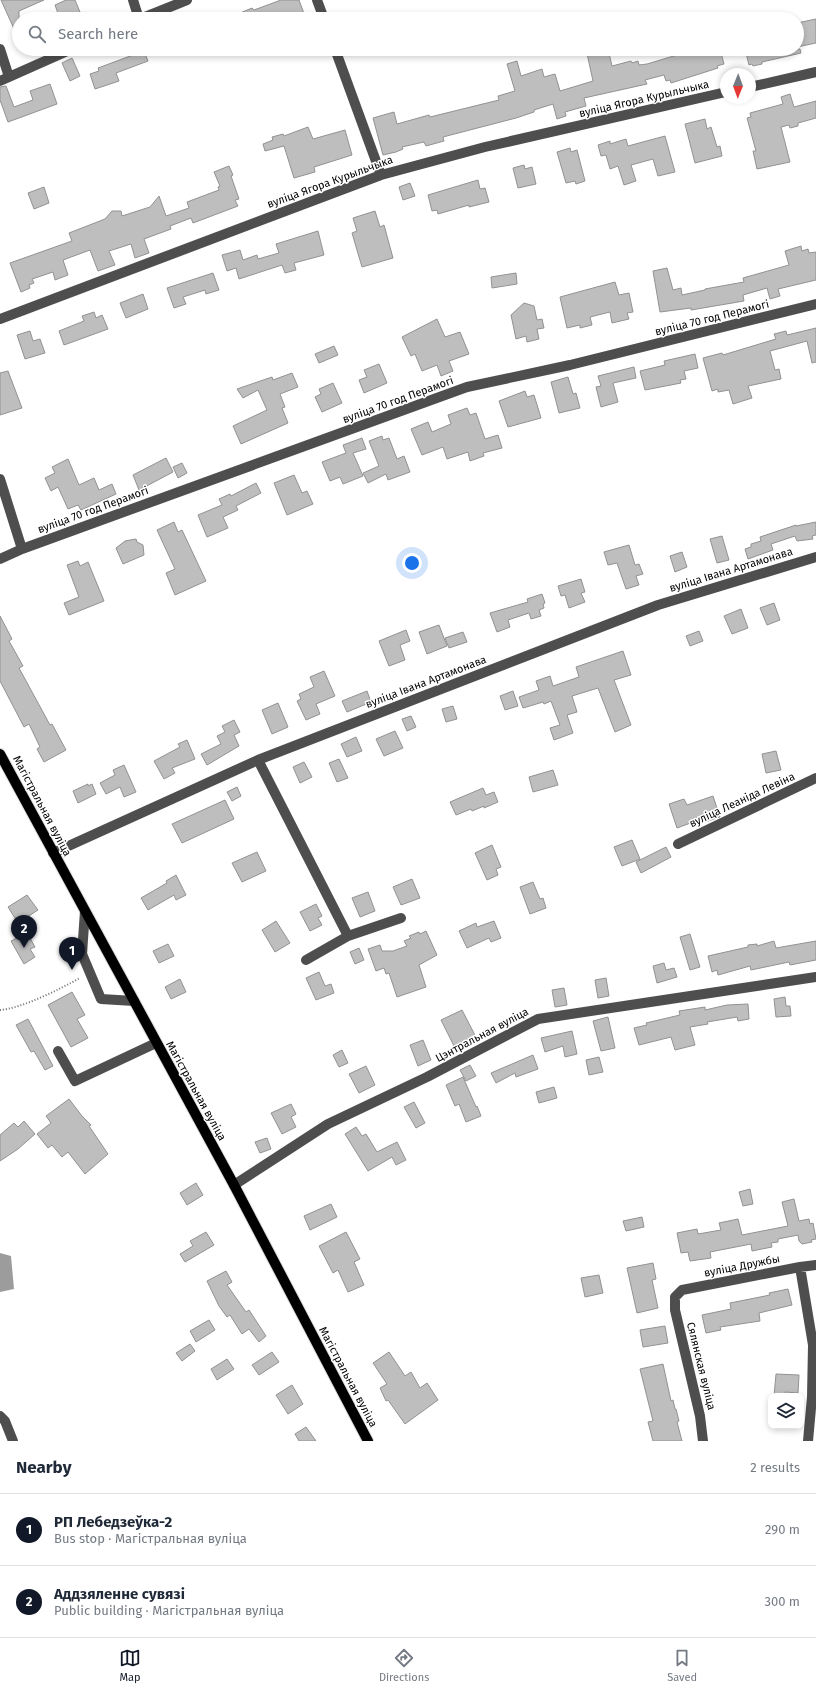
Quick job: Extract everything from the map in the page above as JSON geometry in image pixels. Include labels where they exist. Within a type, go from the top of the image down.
[{"type":"main road","name":"Магістральная вуліца","points":[[0,754],[234,1185],[368,1441]]},
{"type":"street","points":[[133,0],[137,12]]},
{"type":"street","points":[[157,12],[187,0]]},
{"type":"street","points":[[317,0],[321,12]]},
{"type":"street","points":[[0,49],[5,79],[56,56]]},
{"type":"street","points":[[338,56],[381,175]]},
{"type":"street","points":[[756,86],[816,72]]},
{"type":"street","name":"вуліца Ягора Курыльчыка","points":[[0,319],[381,175],[485,147],[720,93]]},
{"type":"street","name":"вуліца 70 год Перамогі","points":[[0,559],[22,549],[467,387],[570,365],[816,304]]},
{"type":"street","points":[[0,479],[22,549]]},
{"type":"street","name":"вуліца Івана Артамонава","points":[[53,853],[258,760],[658,606],[816,557]]},
{"type":"street","points":[[258,760],[348,936]]},
{"type":"street","name":"вуліца Леаніда Левіна","points":[[678,844],[816,778]]},
{"type":"street","points":[[85,911],[82,954],[102,999],[134,1001]]},
{"type":"street","points":[[306,960],[348,936],[401,918]]},
{"type":"street","name":"Цэнтральная вуліца","points":[[234,1185],[328,1124],[427,1078],[538,1019],[816,977]]},
{"type":"street","points":[[58,1052],[75,1081],[156,1043]]},
{"type":"street","points":[[800,1266],[813,1345],[812,1397],[808,1441]]},
{"type":"street","name":"вуліца Дружбы","points":[[675,1297],[682,1290],[800,1266],[816,1266]]},
{"type":"street","name":"Сялянская вуліца","points":[[675,1297],[675,1310],[700,1416],[703,1441]]},
{"type":"street","points":[[0,1416],[5,1421],[14,1441]]},
{"type":"path","points":[[0,1010],[9,1010],[38,998],[90,972]]},
{"type":"shaded area","points":[[0,1253],[11,1256],[14,1289],[0,1292]]},
{"type":"building","points":[[1,0],[44,0],[19,12],[12,12],[12,24]]},
{"type":"building","points":[[66,0],[75,0],[80,12],[58,12],[55,5]]},
{"type":"building","points":[[281,0],[299,0],[303,12],[243,12],[252,8],[254,10]]},
{"type":"building","points":[[816,19],[816,43],[804,46],[804,22]]},
{"type":"building","points":[[130,56],[146,56],[148,61],[116,73],[119,81],[95,89],[90,74],[99,71],[98,68]]},
{"type":"building","points":[[588,56],[610,56],[612,66],[631,61],[632,63],[638,61],[639,65],[647,64],[674,56],[722,56],[724,64],[717,66],[718,68],[671,83],[670,80],[666,81],[664,75],[645,80],[647,84],[584,98],[586,106],[565,112],[566,116],[557,119],[553,104],[516,118],[443,137],[444,141],[426,146],[424,142],[402,147],[403,149],[396,152],[383,155],[373,118],[394,112],[397,124],[429,115],[430,117],[499,100],[498,96],[515,91],[507,64],[517,61],[521,76],[542,69],[544,77],[555,74],[560,91],[593,81]]},
{"type":"building","points":[[747,56],[788,56],[762,62],[762,64],[753,66],[752,64],[749,65]]},
{"type":"building","points":[[72,58],[80,76],[70,81],[62,63]]},
{"type":"building","points":[[50,84],[57,104],[8,122],[0,100],[0,87],[6,86],[14,107],[33,100],[30,91]]},
{"type":"building","points":[[790,94],[794,107],[816,101],[816,118],[798,123],[798,126],[790,128],[789,125],[781,127],[790,162],[757,169],[753,151],[756,151],[747,118],[751,117],[750,113],[783,104],[781,97]]},
{"type":"building","points":[[705,119],[707,129],[711,127],[717,147],[720,146],[722,156],[695,163],[685,124]]},
{"type":"building","points":[[308,127],[313,139],[345,130],[352,155],[314,167],[315,172],[294,178],[284,146],[265,151],[263,144],[273,140],[272,137],[283,134],[284,136]]},
{"type":"building","points":[[665,136],[675,172],[658,176],[653,159],[631,165],[636,181],[624,185],[618,166],[610,169],[606,155],[601,156],[598,145],[610,141],[610,144],[626,139],[628,146]]},
{"type":"building","points":[[570,148],[571,152],[577,150],[585,181],[576,184],[575,181],[566,183],[557,152]]},
{"type":"building","points":[[524,165],[525,169],[532,167],[536,184],[518,188],[513,168]]},
{"type":"building","points":[[229,166],[233,175],[231,176],[239,199],[235,200],[238,206],[193,223],[191,218],[170,226],[171,229],[144,239],[149,253],[135,258],[131,244],[109,251],[115,265],[98,271],[90,250],[63,260],[68,275],[55,280],[53,272],[32,279],[34,283],[29,285],[30,288],[21,292],[10,263],[72,241],[69,233],[105,219],[112,211],[121,211],[122,216],[150,207],[159,196],[166,216],[189,208],[187,202],[219,190],[218,187],[220,186],[214,172]]},
{"type":"building","points":[[478,180],[480,189],[485,188],[489,202],[469,207],[469,205],[438,214],[437,210],[432,211],[428,195]]},
{"type":"building","points":[[410,183],[415,196],[403,200],[399,187]]},
{"type":"building","points":[[44,187],[49,203],[34,209],[28,193]]},
{"type":"building","points":[[375,211],[380,227],[384,225],[393,258],[362,267],[352,233],[357,231],[353,218]]},
{"type":"building","points":[[318,231],[324,255],[294,263],[296,270],[285,273],[282,265],[239,279],[236,268],[227,271],[222,255],[240,250],[243,260],[257,255],[258,259],[279,253],[276,244]]},
{"type":"building","points":[[801,246],[802,251],[808,249],[809,253],[816,252],[816,280],[778,289],[780,296],[770,299],[767,288],[743,295],[744,301],[691,310],[691,308],[660,312],[653,271],[667,268],[673,290],[681,288],[682,295],[744,282],[743,278],[789,265],[785,251]]},
{"type":"building","points":[[213,273],[219,290],[206,294],[205,290],[183,297],[186,304],[174,308],[167,288]]},
{"type":"building","points":[[516,273],[517,284],[492,288],[491,277]]},
{"type":"building","points":[[615,282],[619,295],[629,293],[633,312],[627,313],[629,319],[612,323],[610,312],[590,317],[592,325],[580,328],[580,325],[567,328],[560,297]]},
{"type":"building","points":[[143,294],[148,309],[126,318],[120,303]]},
{"type":"building","points":[[524,303],[534,306],[537,320],[542,319],[544,328],[537,329],[539,339],[527,342],[526,336],[516,339],[511,315]]},
{"type":"building","points":[[94,312],[96,318],[102,315],[108,329],[64,345],[59,331],[84,321],[82,316]]},
{"type":"building","points":[[437,319],[445,337],[460,332],[469,354],[449,361],[453,371],[441,376],[437,365],[422,371],[415,354],[411,356],[402,337]]},
{"type":"building","points":[[816,328],[816,362],[812,363],[807,341],[770,351],[775,370],[779,369],[781,379],[748,386],[752,398],[733,404],[729,390],[718,392],[718,389],[712,391],[703,358],[722,353],[723,355],[776,339],[774,334],[786,331],[787,335]]},
{"type":"building","points":[[30,331],[33,341],[40,339],[45,353],[25,359],[17,335]]},
{"type":"building","points":[[334,346],[338,355],[319,363],[315,354]]},
{"type":"building","points":[[695,354],[698,368],[684,371],[686,379],[680,380],[681,383],[645,390],[640,371],[665,365],[664,361]]},
{"type":"building","points":[[379,364],[387,383],[364,393],[359,380],[367,377],[364,370]]},
{"type":"building","points":[[634,367],[636,378],[613,383],[618,402],[601,407],[596,387],[601,386],[598,376]]},
{"type":"building","points":[[8,371],[22,408],[0,415],[0,373]]},
{"type":"building","points":[[292,373],[298,387],[280,394],[285,407],[282,408],[288,423],[241,444],[233,426],[267,410],[258,390],[243,398],[237,389],[272,377],[273,380]]},
{"type":"building","points":[[568,377],[573,394],[576,393],[580,408],[559,413],[551,382]]},
{"type":"building","points":[[333,383],[342,403],[322,412],[315,397],[321,394],[319,389]]},
{"type":"building","points":[[525,391],[527,397],[534,395],[541,418],[508,427],[499,401]]},
{"type":"building","points":[[467,408],[470,415],[476,413],[485,439],[498,435],[502,448],[483,453],[484,456],[470,461],[468,452],[447,459],[443,447],[422,455],[411,429],[428,422],[432,432],[451,424],[448,415]]},
{"type":"building","points":[[382,436],[383,440],[389,438],[397,459],[404,456],[410,472],[388,480],[386,474],[368,483],[363,473],[379,466],[369,441]]},
{"type":"building","points":[[362,438],[366,449],[353,453],[363,476],[343,484],[340,477],[330,481],[322,462],[346,453],[343,445]]},
{"type":"building","points":[[166,458],[173,472],[139,490],[133,475]]},
{"type":"building","points":[[68,459],[79,485],[94,478],[99,490],[112,484],[116,494],[81,510],[78,505],[68,509],[58,487],[51,491],[45,478],[55,473],[52,467]]},
{"type":"building","points":[[182,463],[187,473],[178,478],[173,467]]},
{"type":"building","points":[[294,475],[302,493],[307,491],[313,504],[287,515],[274,483]]},
{"type":"building","points":[[256,483],[261,493],[236,506],[238,510],[223,517],[228,528],[207,537],[198,515],[222,505],[219,499],[230,494],[231,496]]},
{"type":"building","points":[[174,522],[178,532],[182,530],[206,581],[175,595],[166,573],[175,569],[157,530]]},
{"type":"building","points":[[816,522],[816,535],[812,536],[813,539],[797,541],[795,536],[771,544],[773,550],[748,559],[745,549],[751,547],[751,544],[761,541],[760,537],[796,525]]},
{"type":"building","points":[[722,536],[729,560],[717,563],[710,539]]},
{"type":"building","points":[[136,539],[137,542],[143,545],[144,555],[123,564],[116,548],[125,541]]},
{"type":"building","points":[[629,545],[635,565],[639,564],[643,574],[636,576],[639,585],[626,589],[617,563],[608,565],[604,552]]},
{"type":"building","points":[[682,552],[687,567],[675,572],[670,556]]},
{"type":"building","points":[[78,561],[80,566],[88,562],[104,601],[69,615],[64,603],[79,597],[67,565]]},
{"type":"building","points":[[581,579],[585,592],[581,593],[585,602],[569,608],[565,595],[561,596],[558,586]]},
{"type":"building","points":[[542,594],[545,603],[543,604],[544,608],[539,610],[541,616],[531,619],[529,613],[508,620],[510,627],[497,632],[490,613],[528,602],[527,599]]},
{"type":"building","points":[[774,603],[780,620],[767,625],[760,608]]},
{"type":"building","points":[[741,609],[748,628],[732,634],[724,616]]},
{"type":"building","points":[[0,616],[12,639],[9,641],[23,666],[19,668],[50,725],[52,724],[66,750],[44,762],[37,749],[40,747],[29,724],[24,727],[0,681]]},
{"type":"building","points":[[439,625],[447,646],[427,654],[419,632]]},
{"type":"building","points":[[406,630],[410,641],[400,645],[405,660],[389,666],[379,641]]},
{"type":"building","points":[[699,631],[703,641],[690,646],[686,636]]},
{"type":"building","points":[[463,632],[467,642],[449,648],[445,638]]},
{"type":"building","points":[[623,651],[631,675],[614,680],[631,725],[615,732],[598,688],[572,696],[577,712],[567,715],[573,733],[554,740],[550,728],[560,725],[551,701],[544,704],[543,702],[523,708],[519,697],[539,690],[536,681],[550,676],[553,686],[579,677],[576,667]]},
{"type":"building","points":[[324,671],[335,696],[316,704],[320,714],[306,720],[297,701],[301,699],[299,694],[314,687],[310,677]]},
{"type":"building","points":[[367,691],[371,702],[347,712],[342,701]]},
{"type":"building","points":[[513,691],[518,706],[505,710],[500,696]]},
{"type":"building","points":[[278,703],[288,727],[272,734],[262,710]]},
{"type":"building","points":[[453,706],[457,719],[446,722],[442,709]]},
{"type":"building","points":[[411,716],[416,727],[407,731],[402,719]]},
{"type":"building","points":[[234,720],[240,732],[234,735],[239,746],[207,765],[201,754],[221,744],[217,736],[225,732],[222,726]]},
{"type":"building","points":[[395,731],[403,748],[384,756],[376,739]]},
{"type":"building","points":[[356,737],[362,751],[347,757],[341,744]]},
{"type":"building","points":[[187,740],[195,759],[172,768],[175,773],[164,779],[154,761],[180,747],[178,744]]},
{"type":"building","points":[[776,751],[781,770],[766,773],[762,754]]},
{"type":"building","points":[[339,759],[348,778],[337,782],[329,763]]},
{"type":"building","points":[[304,762],[312,777],[300,783],[293,767]]},
{"type":"building","points":[[124,765],[136,792],[124,797],[120,787],[106,794],[100,783],[115,775],[113,770]]},
{"type":"building","points":[[553,770],[558,785],[533,792],[529,777]]},
{"type":"building","points":[[88,784],[88,786],[92,784],[96,794],[78,803],[73,791]]},
{"type":"building","points":[[237,787],[241,796],[232,801],[227,792]]},
{"type":"building","points":[[483,788],[486,795],[494,792],[498,802],[484,808],[484,806],[472,811],[471,809],[456,815],[450,802]]},
{"type":"building","points":[[713,796],[720,817],[705,822],[704,818],[677,828],[669,804],[684,799],[687,805]]},
{"type":"building","points":[[225,800],[234,819],[182,843],[172,824]]},
{"type":"building","points":[[632,840],[640,859],[622,866],[614,847]]},
{"type":"building","points":[[492,845],[501,867],[496,869],[498,875],[487,880],[475,853]]},
{"type":"building","points":[[666,847],[671,857],[641,873],[636,862]]},
{"type":"building","points":[[257,852],[266,871],[242,882],[232,863]]},
{"type":"building","points":[[176,875],[186,895],[176,900],[174,895],[148,910],[141,898],[167,883],[166,881]]},
{"type":"building","points":[[412,879],[420,898],[401,905],[393,887]]},
{"type":"building","points":[[533,882],[540,899],[543,898],[546,908],[530,914],[520,887]]},
{"type":"building","points":[[368,892],[375,911],[360,917],[352,898]]},
{"type":"building","points":[[27,895],[38,910],[18,923],[8,907]]},
{"type":"building","points":[[316,904],[322,916],[318,918],[322,925],[310,931],[300,912]]},
{"type":"building","points":[[276,921],[290,943],[275,952],[262,930]]},
{"type":"building","points":[[494,921],[501,938],[491,942],[489,938],[467,948],[459,931],[476,923],[477,927]]},
{"type":"building","points":[[426,931],[437,955],[419,965],[426,987],[397,997],[389,973],[386,974],[384,968],[376,971],[368,949],[380,945],[382,951],[393,951],[407,946],[404,941],[411,938],[409,936]]},
{"type":"building","points":[[690,934],[700,967],[690,970],[680,937]]},
{"type":"building","points":[[23,935],[26,940],[30,938],[35,947],[30,949],[35,957],[24,964],[11,941]]},
{"type":"building","points":[[774,941],[776,948],[816,941],[816,960],[790,965],[789,962],[751,970],[750,966],[718,975],[717,970],[712,972],[708,956],[748,947],[748,945],[757,944],[757,946]]},
{"type":"building","points":[[168,944],[174,956],[159,963],[153,951]]},
{"type":"building","points":[[359,948],[364,960],[355,964],[350,952]]},
{"type":"building","points":[[664,963],[666,970],[674,968],[677,977],[657,983],[653,966]]},
{"type":"building","points":[[319,972],[325,986],[331,984],[334,993],[316,1000],[306,978]]},
{"type":"building","points":[[606,978],[609,996],[598,998],[595,980]]},
{"type":"building","points":[[180,979],[186,992],[171,999],[165,987]]},
{"type":"building","points":[[564,988],[567,1005],[555,1007],[552,990]]},
{"type":"building","points":[[72,992],[85,1015],[77,1019],[88,1038],[71,1047],[48,1005]]},
{"type":"building","points":[[785,997],[786,1006],[790,1006],[791,1016],[776,1017],[774,999]]},
{"type":"building","points":[[748,1004],[749,1019],[738,1021],[737,1017],[707,1022],[708,1024],[690,1027],[695,1045],[675,1050],[671,1037],[639,1045],[634,1028],[647,1025],[646,1023],[680,1015],[679,1011],[705,1007],[705,1010],[727,1005]]},
{"type":"building","points":[[462,1010],[478,1041],[457,1052],[441,1020]]},
{"type":"building","points":[[608,1017],[615,1048],[601,1051],[593,1021]]},
{"type":"building","points":[[28,1019],[53,1066],[45,1070],[34,1051],[31,1052],[16,1025]]},
{"type":"building","points":[[572,1031],[577,1054],[565,1057],[563,1046],[545,1052],[541,1038]]},
{"type":"building","points":[[423,1040],[431,1060],[418,1066],[410,1045]]},
{"type":"building","points":[[342,1050],[348,1063],[339,1067],[333,1055]]},
{"type":"building","points":[[533,1055],[538,1069],[516,1077],[515,1073],[496,1083],[491,1073]]},
{"type":"building","points":[[599,1057],[603,1072],[589,1075],[586,1060]]},
{"type":"building","points":[[470,1065],[476,1076],[466,1081],[460,1070]]},
{"type":"building","points":[[366,1066],[375,1085],[359,1093],[349,1074]]},
{"type":"building","points":[[463,1077],[481,1116],[466,1122],[459,1104],[455,1106],[446,1085]]},
{"type":"building","points":[[554,1087],[557,1098],[539,1103],[536,1092]]},
{"type":"building","points":[[69,1099],[91,1125],[89,1126],[108,1154],[85,1174],[68,1152],[62,1157],[52,1145],[48,1148],[37,1134],[51,1123],[46,1116]]},
{"type":"building","points":[[414,1102],[425,1123],[416,1128],[404,1107]]},
{"type":"building","points":[[291,1104],[296,1114],[291,1117],[296,1127],[282,1134],[271,1113]]},
{"type":"building","points":[[24,1121],[35,1134],[18,1149],[0,1161],[0,1135],[14,1123],[18,1127]]},
{"type":"building","points":[[356,1127],[362,1136],[366,1134],[377,1152],[397,1142],[406,1160],[396,1165],[392,1157],[368,1171],[345,1134]]},
{"type":"building","points":[[267,1138],[271,1149],[260,1153],[255,1142]]},
{"type":"building","points":[[196,1183],[203,1195],[187,1205],[180,1193]]},
{"type":"building","points":[[750,1189],[753,1204],[743,1206],[739,1192]]},
{"type":"building","points":[[794,1199],[799,1221],[809,1219],[810,1224],[813,1223],[816,1239],[811,1240],[812,1242],[802,1244],[799,1241],[798,1235],[778,1239],[778,1242],[771,1243],[772,1247],[752,1251],[751,1244],[710,1252],[711,1258],[690,1261],[688,1252],[681,1253],[677,1233],[697,1229],[698,1234],[721,1230],[719,1223],[738,1219],[742,1235],[788,1226],[782,1202]]},
{"type":"building","points":[[331,1204],[337,1217],[310,1230],[304,1216]]},
{"type":"building","points":[[642,1217],[644,1227],[626,1231],[623,1221]]},
{"type":"building","points":[[206,1232],[214,1245],[185,1262],[180,1254],[193,1246],[190,1241]]},
{"type":"building","points":[[346,1232],[360,1259],[354,1262],[364,1285],[348,1292],[338,1270],[333,1273],[319,1246]]},
{"type":"building","points":[[653,1263],[656,1279],[652,1280],[658,1308],[637,1313],[627,1268]]},
{"type":"building","points":[[226,1271],[232,1282],[227,1285],[246,1312],[249,1310],[266,1336],[259,1342],[249,1329],[242,1334],[230,1315],[227,1317],[219,1306],[207,1281]]},
{"type":"building","points":[[599,1275],[603,1293],[585,1297],[581,1278]]},
{"type":"building","points":[[788,1289],[792,1305],[759,1313],[760,1321],[720,1327],[721,1330],[706,1333],[702,1315],[731,1309],[730,1303],[770,1295],[769,1293]]},
{"type":"building","points":[[209,1320],[215,1330],[196,1342],[190,1331]]},
{"type":"building","points":[[665,1326],[668,1343],[643,1347],[640,1330]]},
{"type":"building","points":[[190,1344],[195,1351],[182,1361],[176,1353]]},
{"type":"building","points":[[272,1352],[279,1362],[259,1375],[252,1365]]},
{"type":"building","points":[[389,1352],[405,1376],[411,1372],[420,1388],[427,1383],[438,1400],[405,1424],[388,1400],[386,1401],[380,1388],[387,1384],[373,1363]]},
{"type":"building","points":[[227,1359],[234,1369],[217,1380],[211,1369]]},
{"type":"building","points":[[663,1364],[671,1401],[673,1400],[679,1421],[677,1422],[682,1441],[653,1441],[648,1422],[653,1421],[640,1369]]},
{"type":"building","points":[[776,1374],[799,1375],[798,1393],[774,1393]]},
{"type":"building","points":[[292,1385],[303,1404],[288,1414],[276,1395]]},
{"type":"building","points":[[306,1427],[316,1441],[299,1441],[295,1434]]},
{"type":"place","name":"Аддзяленне сувязі","points":[[24,948]]},
{"type":"place","name":"РП Лебедзеўка-2","points":[[72,970]]}]
